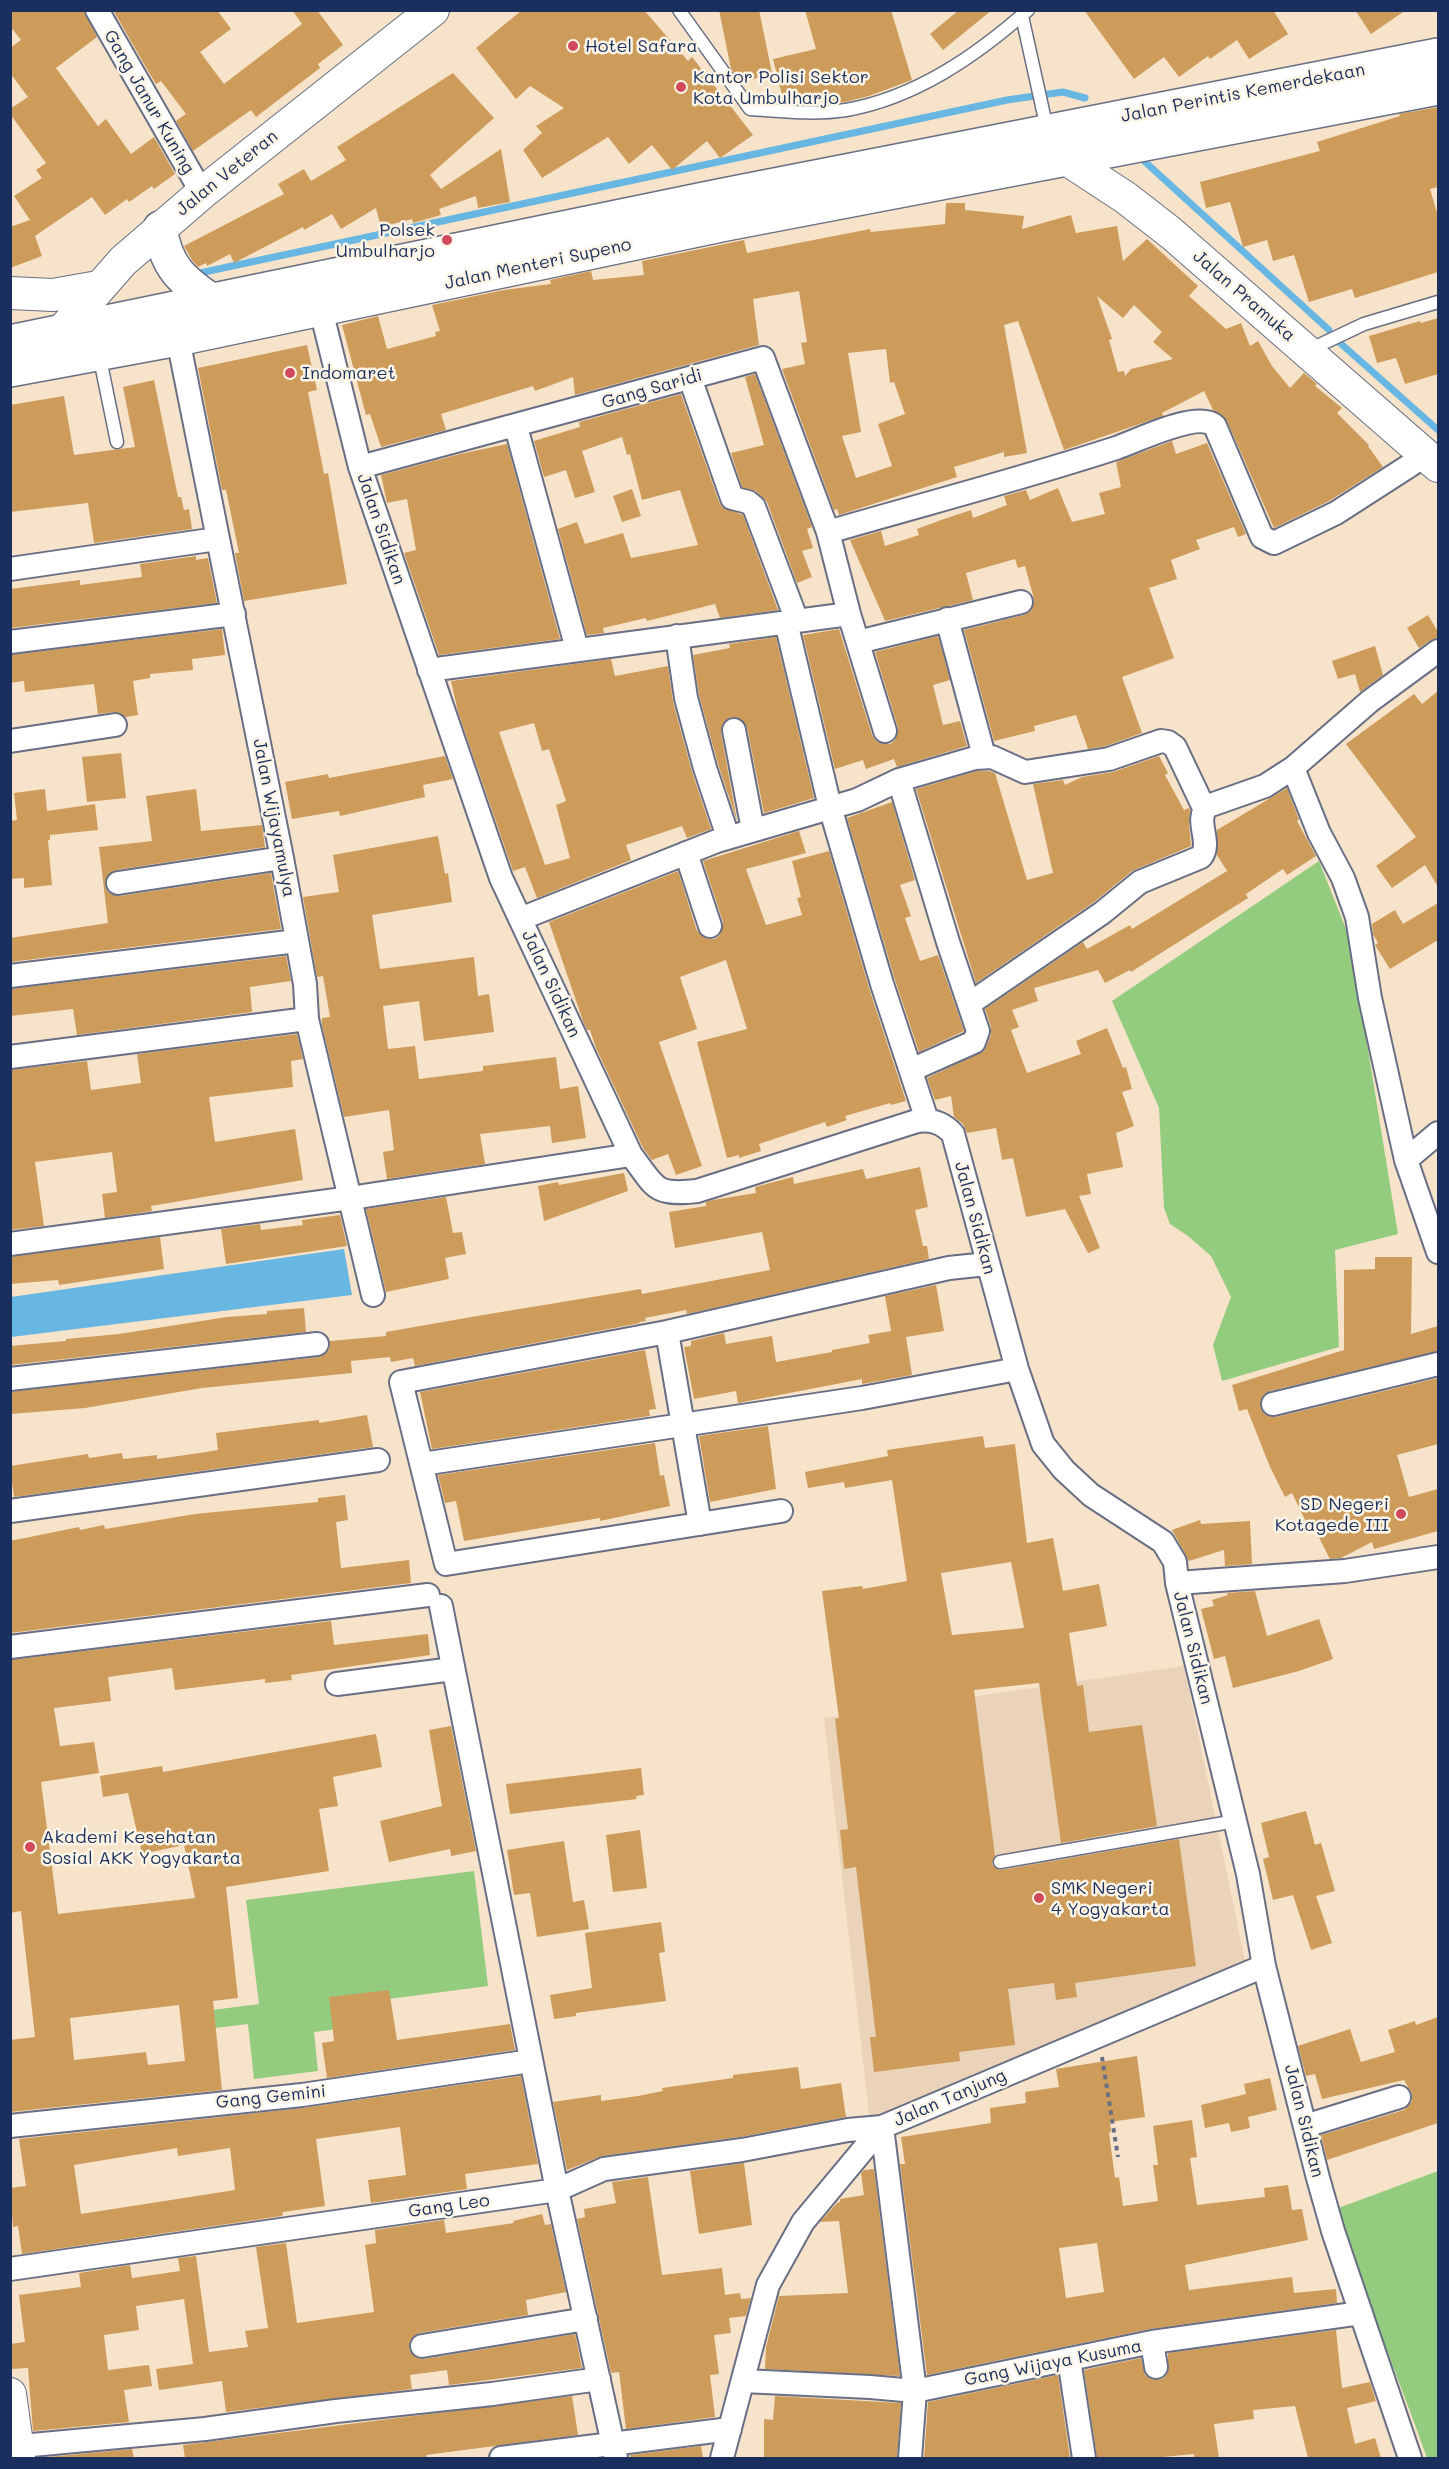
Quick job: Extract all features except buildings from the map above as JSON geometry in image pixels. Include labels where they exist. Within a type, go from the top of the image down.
[{"type":"main road","name":"Jalan Veteran","points":[[52,363],[61,332],[98,286],[160,228],[433,10]]},
{"type":"main road","name":"Jalan Perintis Kemerdekaan","points":[[1051,131],[1438,56]]},
{"type":"main road","name":"Jalan Perintis Kemerdekaan","points":[[1051,131],[1438,88]]},
{"type":"main road","name":"Jalan Menteri Supeno","points":[[11,363],[52,363],[321,310],[1051,131]]},
{"type":"main road","name":"Jalan Pramuka","points":[[1051,131],[1126,198],[1308,350],[1432,460]]},
{"type":"main road","name":"Jalan Menteri Supeno","points":[[11,363],[61,332],[722,210]]},
{"type":"main road","points":[[160,228],[163,250],[168,261],[188,285],[214,302]]},
{"type":"main road","points":[[10,293],[54,295],[98,286]]},
{"type":"main road","points":[[10,2394],[16,2451]]},
{"type":"street","name":"Gang Janur Kuning","points":[[97,10],[202,193]]},
{"type":"street","name":"Jalan Sidikan","points":[[321,310],[360,467],[501,878],[631,1155],[656,1187],[663,1192],[677,1194],[698,1191],[828,1151],[894,1127],[927,1120],[941,1124],[952,1134],[1017,1369],[1043,1444],[1064,1470],[1091,1495],[1163,1542],[1175,1562],[1177,1583],[1248,1874],[1264,1966],[1305,2126],[1333,2231],[1410,2458]]},
{"type":"street","name":"Jalan Wijayamulya","points":[[178,339],[282,858],[305,984],[308,1018],[373,1295]]},
{"type":"street","name":"Gang Saridi","points":[[360,467],[516,427],[763,358],[828,532]]},
{"type":"street","points":[[690,378],[732,498],[748,502],[754,507],[791,621],[830,807],[882,984],[927,1120]]},
{"type":"street","points":[[885,731],[849,614],[828,532],[1062,464],[1190,422],[1205,420],[1211,422],[1229,456],[1262,537],[1274,543],[1336,513],[1432,460]]},
{"type":"street","points":[[516,427],[577,649]]},
{"type":"street","points":[[10,569],[217,538]]},
{"type":"street","points":[[858,642],[1021,602]]},
{"type":"street","points":[[10,642],[234,614]]},
{"type":"street","points":[[429,670],[849,614]]},
{"type":"street","points":[[947,619],[984,756]]},
{"type":"street","points":[[676,636],[686,698],[705,768],[728,837]]},
{"type":"street","points":[[969,1004],[1102,913],[1140,882],[1201,857],[1206,850],[1202,818],[1205,810],[1213,804],[1265,786],[1293,768],[1370,701],[1438,651]]},
{"type":"street","points":[[10,741],[115,725]]},
{"type":"street","points":[[734,730],[753,830]]},
{"type":"street","points":[[520,919],[728,837],[857,800],[899,780],[984,756],[1002,761],[1025,772],[1109,759],[1156,743],[1168,742],[1175,747],[1205,810]]},
{"type":"street","points":[[1293,768],[1319,833],[1343,878],[1357,917],[1372,1010],[1406,1160],[1434,1221],[1438,1252]]},
{"type":"street","points":[[899,780],[978,1031],[974,1042],[911,1071]]},
{"type":"street","points":[[686,853],[710,926]]},
{"type":"street","points":[[118,883],[282,858]]},
{"type":"street","points":[[10,976],[297,941]]},
{"type":"street","points":[[10,1057],[308,1018]]},
{"type":"street","points":[[1406,1160],[1438,1133]]},
{"type":"street","points":[[10,1245],[631,1155]]},
{"type":"street","points":[[781,1511],[446,1564],[401,1382],[667,1332],[949,1268],[987,1264]]},
{"type":"street","points":[[667,1332],[700,1524]]},
{"type":"street","points":[[10,1378],[317,1344]]},
{"type":"street","points":[[1273,1404],[1438,1364]]},
{"type":"street","points":[[422,1464],[862,1398],[1017,1369]]},
{"type":"street","points":[[10,1511],[378,1460]]},
{"type":"street","points":[[1177,1583],[1345,1571],[1438,1557]]},
{"type":"street","points":[[10,1647],[435,1600],[453,1669],[557,2190],[615,2452]]},
{"type":"street","points":[[337,1684],[453,1669]]},
{"type":"street","name":"Jalan Tanjung","points":[[722,2458],[768,2285],[803,2222],[882,2127],[1264,1966]]},
{"type":"street","name":"Gang Gemini","points":[[10,2126],[302,2095],[531,2061]]},
{"type":"street","points":[[1305,2126],[1400,2097]]},
{"type":"street","points":[[882,2127],[915,2391],[910,2458]]},
{"type":"street","name":"Gang Leo","points":[[10,2269],[557,2190],[604,2169],[741,2150],[848,2130],[882,2127]]},
{"type":"street","name":"Gang Wijaya Kusuma","points":[[743,2381],[870,2386],[915,2391],[1152,2342],[1362,2313]]},
{"type":"street","points":[[422,2346],[586,2319]]},
{"type":"street","points":[[1152,2342],[1156,2367]]},
{"type":"street","points":[[1069,2360],[1084,2458]]},
{"type":"street","points":[[16,2451],[599,2379]]},
{"type":"street","points":[[501,2458],[615,2452],[730,2429]]},
{"type":"lane","points":[[679,10],[750,109],[812,113],[847,110],[886,98],[929,80],[979,51],[1025,13]]},
{"type":"lane","points":[[1025,13],[1034,78],[1051,131]]},
{"type":"lane","points":[[1308,350],[1364,324],[1438,302]]},
{"type":"lane","points":[[99,353],[117,442]]},
{"type":"lane","points":[[999,1862],[1236,1821]]},
{"type":"path","points":[[1099,2035],[1118,2157]]},
{"type":"shaded area","name":"SMK Negeri 4 Yogyakarta","points":[[1184,1666],[1245,1961],[1207,1988],[871,2132],[824,1718]]},
{"type":"green space","points":[[1319,861],[1350,939],[1398,1234],[1335,1250],[1339,1347],[1222,1381],[1213,1345],[1231,1297],[1211,1256],[1170,1224],[1164,1208],[1159,1108],[1112,1001]]},
{"type":"green space","points":[[474,1871],[488,1986],[381,2000],[384,2023],[314,2032],[318,2071],[254,2079],[248,2024],[199,2030],[197,2012],[259,2004],[246,1900]]},
{"type":"green space","points":[[1438,2171],[1438,2458],[1427,2458],[1333,2210]]},
{"type":"water","points":[[344,1249],[352,1295],[11,1337],[11,1297]]},
{"type":"waterway","points":[[195,274],[1007,100],[1063,92],[1085,98]]},
{"type":"waterway","points":[[1142,159],[1329,330]]},
{"type":"waterway","points":[[1339,342],[1438,430]]},
{"type":"place","name":"Hotel Safara","points":[[573,46]]},
{"type":"place","name":"Kantor Polisi Sektor Kota Umbulharjo","points":[[681,87]]},
{"type":"place","name":"Polsek Umbulharjo","points":[[447,240]]},
{"type":"place","name":"Indomaret","points":[[290,373]]},
{"type":"place","name":"SD Negeri Kotagede III","points":[[1401,1514]]},
{"type":"place","name":"Akademi Kesehatan Sosial AKK Yogyakarta","points":[[30,1847]]},
{"type":"place","name":"SMK Negeri 4 Yogyakarta","points":[[1039,1898]]}]
